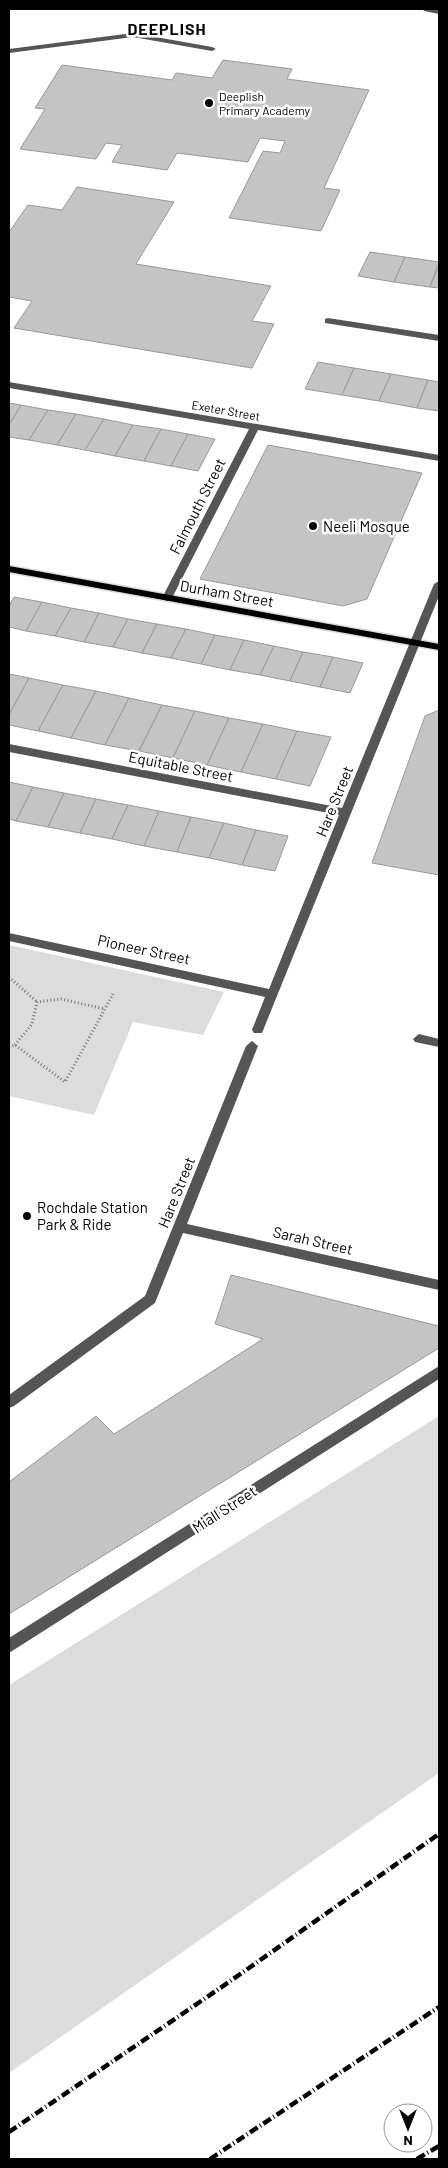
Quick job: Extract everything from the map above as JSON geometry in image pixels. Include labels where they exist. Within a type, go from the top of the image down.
[{"type":"main road","name":"Durham Street","points":[[9,569],[439,647]]},
{"type":"street","points":[[427,9],[439,12]]},
{"type":"street","points":[[9,51],[133,35],[212,49]]},
{"type":"street","points":[[328,321],[439,338]]},
{"type":"street","name":"Exeter Street","points":[[9,385],[439,458]]},
{"type":"street","name":"Falmouth Street","points":[[167,598],[254,428]]},
{"type":"street","name":"Hare Street","points":[[258,1030],[439,584]]},
{"type":"street","name":"Equitable Street","points":[[9,748],[347,813]]},
{"type":"street","name":"Pioneer Street","points":[[9,937],[273,994]]},
{"type":"street","points":[[419,1039],[439,1043]]},
{"type":"street","name":"Hare Street","points":[[9,1402],[150,1299],[252,1046]]},
{"type":"street","name":"Sarah Street","points":[[179,1227],[439,1285]]},
{"type":"street","name":"Miall Street","points":[[9,1646],[439,1372]]},
{"type":"path","points":[[15,1045],[66,1082],[130,962]]},
{"type":"path","points":[[9,978],[15,981],[37,1002]]},
{"type":"path","points":[[37,1002],[61,999],[105,1009]]},
{"type":"path","points":[[9,1047],[15,1045],[32,1024],[37,1002]]},
{"type":"shaded area","points":[[9,945],[224,992],[203,1035],[133,1022],[94,1115],[9,1096]]},
{"type":"shaded area","points":[[439,1416],[439,1773],[9,2073],[9,1685]]},
{"type":"building","points":[[223,60],[292,69],[287,79],[369,90],[324,188],[340,190],[321,231],[229,218],[263,151],[280,153],[285,141],[260,138],[248,162],[177,153],[167,170],[112,162],[122,145],[106,143],[96,159],[20,149],[45,109],[35,108],[62,65],[172,80],[176,73],[212,78]]},
{"type":"building","points":[[77,187],[174,202],[136,264],[271,286],[252,321],[274,324],[252,368],[14,328],[32,301],[9,297],[9,232],[28,205],[62,210]]},
{"type":"building","points":[[370,252],[405,257],[394,282],[358,276]]},
{"type":"building","points":[[405,257],[439,262],[430,287],[394,282]]},
{"type":"building","points":[[439,265],[439,288],[430,287]]},
{"type":"building","points":[[318,362],[354,368],[342,395],[305,389]]},
{"type":"building","points":[[354,368],[391,374],[379,401],[342,395]]},
{"type":"building","points":[[391,374],[428,380],[417,408],[379,401]]},
{"type":"building","points":[[428,380],[439,382],[439,411],[417,408]]},
{"type":"building","points":[[9,403],[21,405],[9,425]]},
{"type":"building","points":[[21,405],[48,410],[29,440],[9,437],[9,425]]},
{"type":"building","points":[[48,410],[76,414],[57,445],[29,440]]},
{"type":"building","points":[[76,414],[104,419],[85,450],[57,445]]},
{"type":"building","points":[[104,419],[133,425],[115,456],[85,450]]},
{"type":"building","points":[[133,425],[161,429],[144,461],[115,456]]},
{"type":"building","points":[[161,429],[188,434],[171,466],[144,461]]},
{"type":"building","points":[[188,434],[215,439],[198,471],[171,466]]},
{"type":"building","name":"Neeli Mosque","points":[[268,445],[422,473],[367,599],[343,606],[200,579]]},
{"type":"building","points":[[14,597],[42,602],[26,631],[9,627],[9,606]]},
{"type":"building","points":[[42,602],[71,608],[55,636],[26,631]]},
{"type":"building","points":[[71,608],[99,613],[84,642],[55,636]]},
{"type":"building","points":[[99,613],[128,619],[113,647],[84,642]]},
{"type":"building","points":[[128,619],[157,624],[142,653],[113,647]]},
{"type":"building","points":[[157,624],[186,629],[171,658],[142,653]]},
{"type":"building","points":[[186,629],[215,635],[201,664],[171,658]]},
{"type":"building","points":[[215,635],[244,640],[230,670],[201,664]]},
{"type":"building","points":[[244,640],[274,646],[260,675],[230,670]]},
{"type":"building","points":[[274,646],[303,652],[290,681],[260,675]]},
{"type":"building","points":[[303,652],[333,657],[320,687],[290,681]]},
{"type":"building","points":[[333,657],[363,663],[350,693],[320,687]]},
{"type":"building","points":[[9,674],[29,678],[9,715]]},
{"type":"building","points":[[29,678],[63,685],[38,731],[9,725],[9,715]]},
{"type":"building","points":[[63,685],[96,691],[71,738],[38,731]]},
{"type":"building","points":[[96,691],[129,698],[105,745],[71,738]]},
{"type":"building","points":[[129,698],[162,705],[139,751],[105,745]]},
{"type":"building","points":[[162,705],[195,711],[173,758],[139,751]]},
{"type":"building","points":[[439,710],[439,875],[372,863],[425,716]]},
{"type":"building","points":[[195,711],[229,718],[207,765],[173,758]]},
{"type":"building","points":[[229,718],[263,724],[241,772],[207,765]]},
{"type":"building","points":[[263,724],[297,731],[276,779],[241,772]]},
{"type":"building","points":[[297,731],[331,737],[310,786],[276,779]]},
{"type":"building","points":[[9,782],[33,787],[16,821],[9,819]]},
{"type":"building","points":[[33,787],[64,793],[48,827],[16,821]]},
{"type":"building","points":[[64,793],[96,799],[80,833],[48,827]]},
{"type":"building","points":[[96,799],[128,805],[112,839],[80,833]]},
{"type":"building","points":[[128,805],[159,811],[144,846],[112,839]]},
{"type":"building","points":[[159,811],[191,817],[177,852],[144,846]]},
{"type":"building","points":[[191,817],[224,823],[209,858],[177,852]]},
{"type":"building","points":[[224,823],[256,830],[242,865],[209,858]]},
{"type":"building","points":[[256,830],[288,836],[275,871],[242,865]]},
{"type":"building","points":[[231,1275],[439,1326],[439,1348],[9,1614],[9,1482],[96,1416],[114,1434],[263,1339],[215,1324]]},
{"type":"railway","points":[[9,2132],[229,1982],[439,1834]]},
{"type":"railway","points":[[210,2159],[439,2007]]},
{"type":"railway","points":[[417,2159],[439,2146]]},
{"type":"place","name":"Deeplish Primary Academy","points":[[209,103]]},
{"type":"place","name":"Neeli Mosque","points":[[313,526]]},
{"type":"place","name":"Rochdale Station Park & Ride","points":[[27,1216]]},
{"type":"district","name":"DEEPLISH","points":[[167,28]]}]
